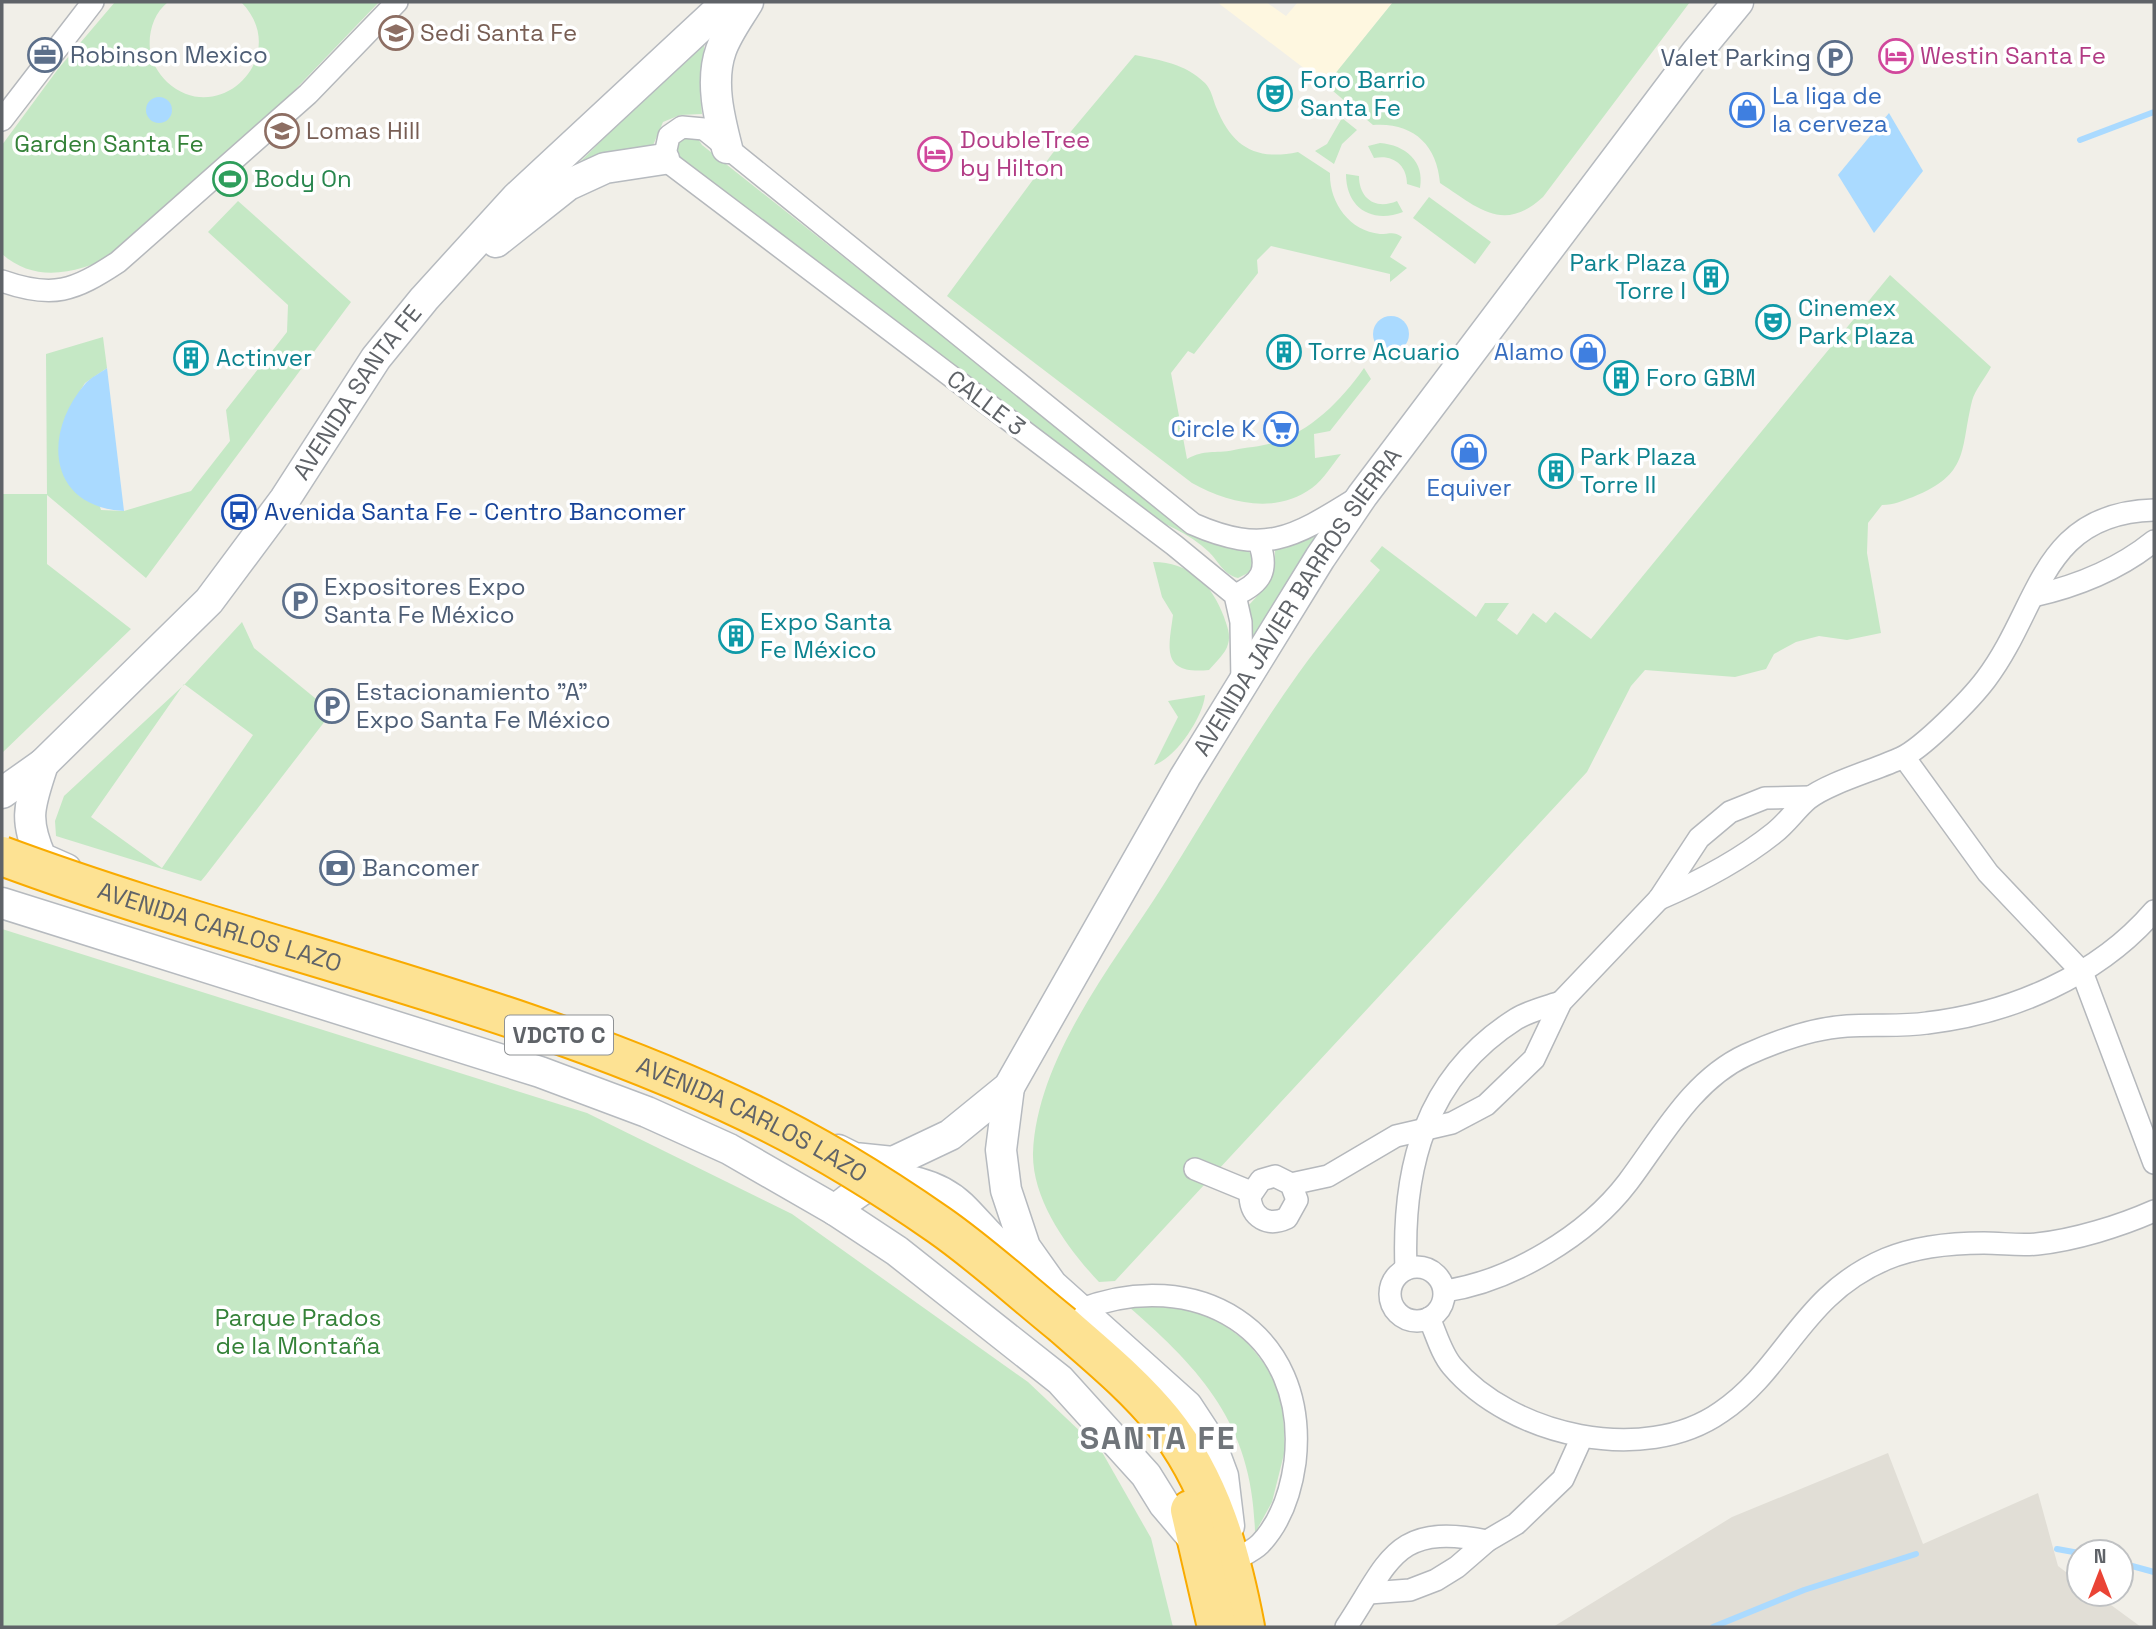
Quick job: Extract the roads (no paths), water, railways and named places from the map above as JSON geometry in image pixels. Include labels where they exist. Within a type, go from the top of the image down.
[{"type":"highway","name":"AVENIDA CARLOS LAZO","points":[[2,856],[482,1009],[643,1065],[812,1144],[940,1226],[1064,1326],[1158,1450],[1181,1488],[1217,1555],[1245,1627]]},
{"type":"highway","name":"AVENIDA CARLOS LAZO","points":[[2,878],[607,1076],[706,1118],[798,1164],[928,1246],[1064,1326]]},
{"type":"highway","name":"AVENIDA CARLOS LAZO","points":[[1217,1555],[1217,1627]]},
{"type":"street","points":[[2,120],[93,2]]},
{"type":"street","points":[[2,281],[29,291],[56,292],[83,284],[118,262],[308,94],[397,2]]},
{"type":"street","name":"AVENIDA SANTA FE","points":[[2,793],[43,764],[209,601],[285,499],[376,358],[424,299],[516,198],[727,2]]},
{"type":"street","points":[[727,148],[718,108],[716,69],[721,49],[748,2]]},
{"type":"street","name":"AVENIDA JAVIER BARROS SIERRA","points":[[854,1158],[893,1162],[950,1135],[1009,1087],[1185,777],[1362,496],[1696,53],[1738,2]]},
{"type":"street","name":"CALLE 3","points":[[1235,595],[1174,545],[664,159],[669,136],[682,127],[704,129],[1193,524],[1226,537],[1259,542],[1307,529],[1362,496]]},
{"type":"street","points":[[424,299],[568,185],[605,168],[664,159]]},
{"type":"street","points":[[1291,1184],[1328,1176],[1396,1136],[1452,1123],[1495,1096],[1534,1059],[1561,1002],[1660,899],[1699,838],[1731,812],[1765,798],[1809,797],[1904,757],[1984,682],[2008,650],[2050,561],[2067,543],[2103,518],[2154,510]]},
{"type":"street","points":[[2033,596],[2067,588],[2103,575],[2154,541]]},
{"type":"street","points":[[1242,684],[1241,622],[1235,595],[1257,583],[1263,576],[1265,566],[1259,542]]},
{"type":"street","points":[[1904,757],[1988,873],[2082,972],[2154,1163]]},
{"type":"street","points":[[2,810],[43,764]]},
{"type":"street","name":"AVENIDA CARLOS LAZO","points":[[43,764],[30,806],[30,831],[41,858],[58,867],[487,1000],[635,1051],[706,1082],[854,1158]]},
{"type":"street","points":[[1660,899],[1707,879],[1775,832],[1809,797]]},
{"type":"street","points":[[2,865],[15,898],[35,913]]},
{"type":"street","name":"AVENIDA CARLOS LAZO","points":[[2,902],[540,1072],[647,1112],[729,1149],[835,1210],[897,1251],[1060,1380],[1146,1475],[1164,1504],[1217,1555]]},
{"type":"street","points":[[1445,1291],[1496,1278],[1553,1247],[1592,1218],[1626,1185],[1699,1089],[1718,1072],[1744,1056],[1811,1030],[1848,1025],[1926,1024],[1972,1017],[2020,1001],[2082,972],[2119,947],[2154,911]]},
{"type":"street","points":[[1406,1269],[1404,1226],[1408,1191],[1425,1129],[1446,1083],[1482,1046],[1517,1018],[1561,1002]]},
{"type":"street","points":[[540,1072],[635,1051]]},
{"type":"street","name":"AVENIDA CARLOS LAZO","points":[[1009,1087],[1001,1150],[1006,1190],[1017,1228],[1064,1326],[1187,1406],[1210,1441],[1223,1476],[1217,1555]]},
{"type":"street","points":[[1195,1169],[1251,1192]]},
{"type":"street","points":[[1267,1177],[1283,1178],[1291,1184],[1295,1192],[1295,1208],[1280,1222],[1271,1222],[1258,1216],[1251,1204],[1251,1192],[1267,1177]]},
{"type":"street","points":[[835,1210],[859,1191],[877,1182],[925,1185],[960,1205],[1010,1256],[1036,1266]]},
{"type":"street","points":[[1429,1318],[1449,1363],[1468,1383],[1531,1423],[1582,1437],[1647,1439],[1683,1433],[1721,1413],[1749,1389],[1811,1311],[1842,1282],[1887,1258],[1940,1246],[1981,1243],[2037,1244],[2154,1211]]},
{"type":"street","points":[[1426,1268],[1442,1281],[1445,1291],[1438,1312],[1429,1318],[1407,1319],[1392,1304],[1392,1283],[1406,1269],[1426,1268]]},
{"type":"street","points":[[1064,1326],[1116,1298],[1146,1294],[1204,1303],[1232,1317],[1262,1340],[1285,1371],[1297,1426],[1293,1480],[1284,1509],[1259,1545],[1217,1555]]},
{"type":"street","points":[[1369,1593],[1410,1590],[1436,1580],[1473,1555],[1487,1541],[1516,1524],[1563,1479],[1582,1437]]},
{"type":"street","points":[[1346,1627],[1392,1555],[1416,1541],[1453,1534],[1487,1541]]},
{"type":"water","points":[[159,97],[168,101],[172,110],[168,119],[159,123],[150,119],[146,110],[150,101]]},
{"type":"water","points":[[1889,113],[1923,171],[1874,233],[1838,175]]},
{"type":"water","points":[[1391,316],[1404,321],[1409,334],[1404,347],[1391,352],[1378,347],[1373,334],[1378,321]]},
{"type":"water","points":[[107,368],[124,511],[99,506],[80,496],[67,482],[60,465],[58,445],[62,424],[71,404],[87,382]]},
{"type":"waterway","points":[[2080,140],[2154,112]]},
{"type":"waterway","points":[[2057,1549],[2065,1550]]},
{"type":"waterway","points":[[1713,1627],[1804,1590],[1916,1554]]},
{"type":"waterway","points":[[2135,1567],[2154,1572]]},
{"type":"place","name":"Sedi Santa Fe","points":[[396,33]]},
{"type":"place","name":"Robinson Mexico","points":[[45,55]]},
{"type":"place","name":"Westin Santa Fe","points":[[1896,56]]},
{"type":"place","name":"Valet Parking","points":[[1835,58]]},
{"type":"place","name":"Foro Barrio Santa Fe","points":[[1275,94]]},
{"type":"place","name":"La liga de la cerveza","points":[[1747,110]]},
{"type":"place","name":"Lomas Hill","points":[[282,131]]},
{"type":"place","name":"DoubleTree by Hilton","points":[[935,154]]},
{"type":"place","name":"Body On","points":[[230,179]]},
{"type":"place","name":"Park Plaza Torre I","points":[[1711,277]]},
{"type":"place","name":"Cinemex Park Plaza","points":[[1773,322]]},
{"type":"place","name":"Torre Acuario","points":[[1284,352]]},
{"type":"place","name":"Alamo","points":[[1588,352]]},
{"type":"place","name":"Actinver","points":[[191,358]]},
{"type":"place","name":"Foro GBM","points":[[1621,378]]},
{"type":"place","name":"Circle K","points":[[1281,429]]},
{"type":"place","name":"Equiver","points":[[1469,452]]},
{"type":"place","name":"Park Plaza Torre II","points":[[1556,471]]},
{"type":"place","name":"Avenida Santa Fe - Centro Bancomer","points":[[239,512]]},
{"type":"place","name":"Expositores Expo Santa Fe México","points":[[300,601]]},
{"type":"place","name":"Expo Santa Fe México","points":[[736,636]]},
{"type":"place","name":"Estacionamiento \"A\" Expo Santa Fe México","points":[[332,706]]},
{"type":"place","name":"Bancomer","points":[[337,868]]},
{"type":"district","name":"SANTA FE","points":[[1158,1438]]},
{"type":"park label","name":"Garden Santa Fe","points":[[109,144]]},
{"type":"park label","name":"Parque Prados de la Montaña","points":[[298,1332]]}]
